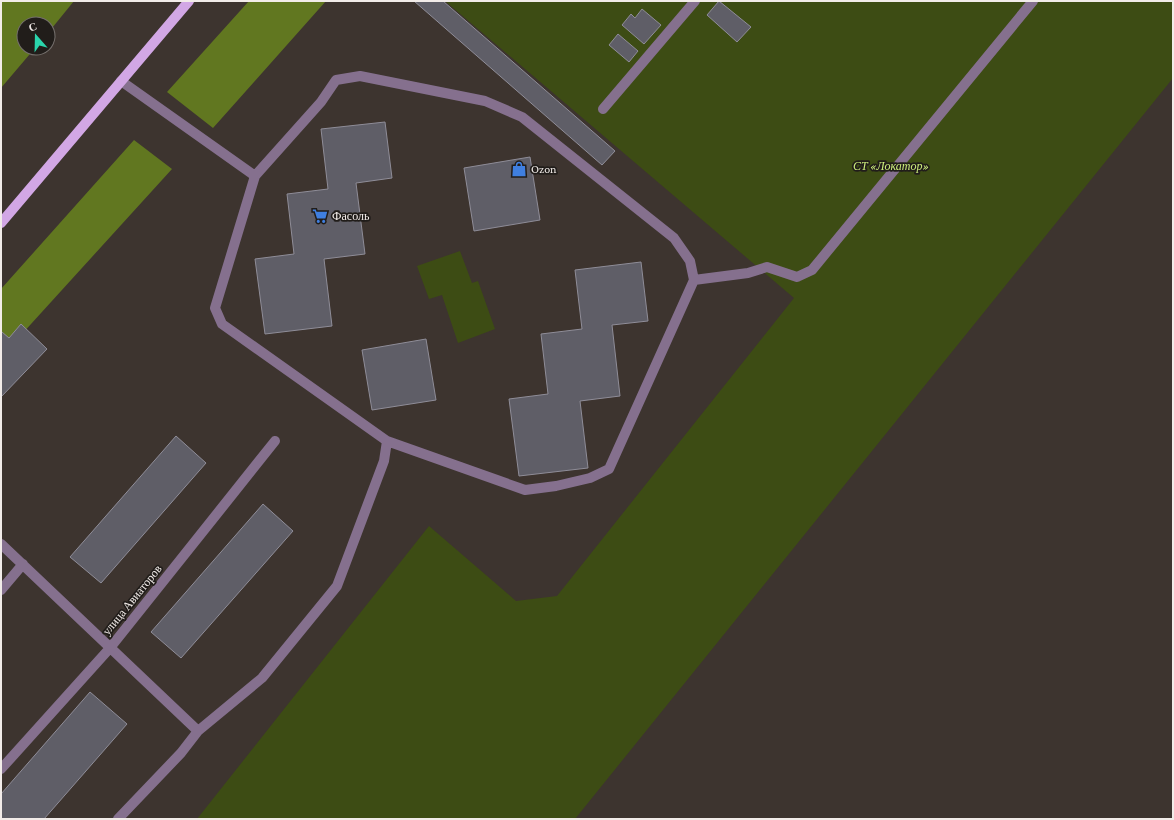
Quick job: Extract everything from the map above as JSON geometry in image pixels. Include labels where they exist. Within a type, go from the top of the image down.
[{"type":"main road","points":[[1,223],[189,1]]},
{"type":"street","points":[[603,109],[695,1]]},
{"type":"street","points":[[694,280],[748,273],[767,267],[797,277],[812,270],[1033,1]]},
{"type":"street","points":[[360,76],[485,101],[522,117],[674,238],[690,261],[694,280],[609,469],[590,478],[556,486],[525,490],[387,441],[222,324],[215,308],[255,176],[321,102],[336,80],[360,76]]},
{"type":"street","points":[[121,81],[255,176]]},
{"type":"street","name":"улица Авиаторов","points":[[1,769],[110,648],[275,441]]},
{"type":"street","points":[[118,819],[181,753],[198,731],[262,678],[338,586],[384,461],[387,441]]},
{"type":"street","points":[[1,544],[198,731]]},
{"type":"street","points":[[1,590],[23,564]]},
{"type":"green space","points":[[1,1],[74,1],[56,23],[56,16],[16,16],[16,56],[28,56],[1,88]]},
{"type":"green space","points":[[249,1],[326,1],[213,128],[167,92]]},
{"type":"green space","name":"СТ «Локатор»","points":[[445,1],[1173,1],[1173,78],[575,819],[197,819],[429,526],[516,601],[557,596],[794,298]]},
{"type":"green space","points":[[134,140],[172,169],[1,357],[1,289]]},
{"type":"green space","points":[[460,251],[472,283],[478,281],[495,329],[458,343],[442,295],[429,299],[417,266]]},
{"type":"building","points":[[414,1],[443,1],[615,151],[602,165]]},
{"type":"building","points":[[719,1],[751,27],[737,42],[707,15]]},
{"type":"building","points":[[642,9],[661,25],[644,44],[622,25],[631,14],[635,18]]},
{"type":"building","points":[[618,34],[638,51],[629,62],[609,45]]},
{"type":"building","points":[[385,122],[392,178],[356,183],[365,254],[324,259],[332,326],[265,334],[255,259],[294,254],[287,194],[328,189],[321,129]]},
{"type":"building","points":[[530,157],[540,220],[474,231],[464,168]]},
{"type":"building","points":[[641,262],[648,321],[612,325],[620,396],[580,401],[588,468],[519,476],[509,399],[548,394],[541,334],[582,329],[575,270]]},
{"type":"building","points":[[21,324],[47,349],[1,397],[1,333],[2,332],[9,338]]},
{"type":"building","points":[[426,339],[436,400],[372,410],[362,350]]},
{"type":"building","points":[[176,436],[206,463],[101,583],[70,557]]},
{"type":"building","points":[[263,504],[293,531],[181,658],[151,632]]},
{"type":"building","points":[[90,692],[127,724],[44,819],[1,819],[1,794]]},
{"type":"place","name":"Ozon","points":[[519,169]]},
{"type":"place","name":"Фасоль","points":[[320,216]]}]
